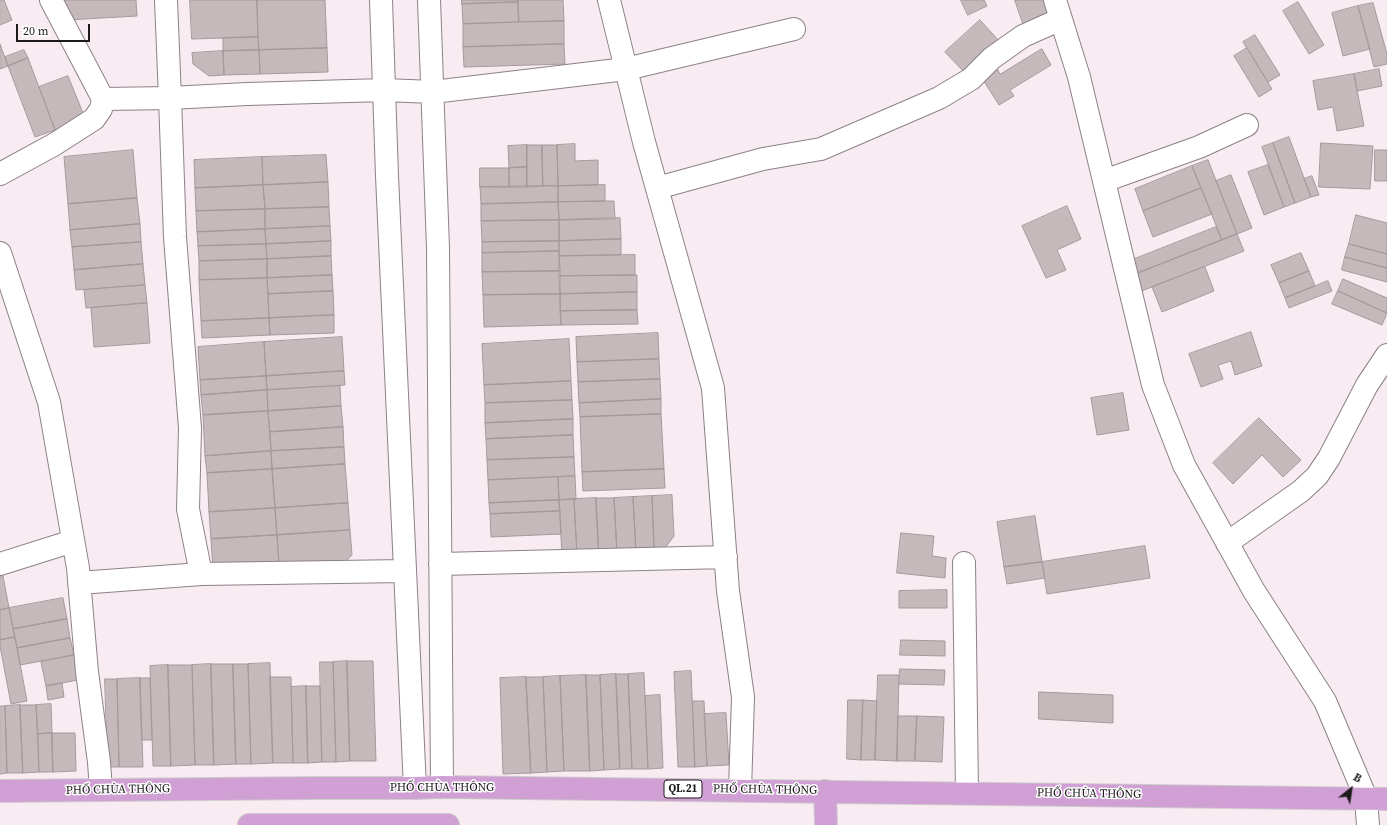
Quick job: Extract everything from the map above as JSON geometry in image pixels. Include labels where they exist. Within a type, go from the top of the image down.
[{"type":"highway","name":"PHỐ CHÙA THÔNG","points":[[0,791],[442,787],[1376,799]]},
{"type":"highway","points":[[825,791],[826,825]]},
{"type":"highway","points":[[249,825],[448,825]]},
{"type":"street","points":[[0,174],[55,144],[94,119],[101,109],[103,99],[51,0]]},
{"type":"street","points":[[166,0],[175,237],[190,428],[188,508],[201,574]]},
{"type":"street","points":[[381,0],[387,176],[415,788]]},
{"type":"street","points":[[429,0],[438,248],[442,787]]},
{"type":"street","points":[[601,0],[620,70],[644,142],[714,388],[728,590],[743,697],[740,790]]},
{"type":"street","points":[[609,0],[620,70]]},
{"type":"street","points":[[657,188],[763,159],[821,149],[940,98],[971,78],[992,58],[1058,10],[1079,77],[1153,385],[1184,465],[1254,591],[1325,701],[1376,799],[1368,825]]},
{"type":"street","points":[[103,99],[384,90],[433,92],[620,70],[794,29]]},
{"type":"street","points":[[1104,181],[1199,147],[1247,125]]},
{"type":"street","points":[[0,253],[49,402],[79,583],[87,672],[99,762],[101,790]]},
{"type":"street","points":[[1227,543],[1301,491],[1317,476],[1329,458],[1367,385],[1387,355]]},
{"type":"street","points":[[0,564],[73,541]]},
{"type":"street","points":[[440,564],[726,557]]},
{"type":"street","points":[[964,563],[967,793]]},
{"type":"street","points":[[79,583],[201,574],[405,571]]},
{"type":"building","points":[[0,0],[4,0],[12,20],[0,25]]},
{"type":"building","points":[[65,0],[136,0],[137,16],[67,20]]},
{"type":"building","points":[[190,0],[257,0],[258,37],[192,39]]},
{"type":"building","points":[[257,0],[325,0],[327,48],[259,50]]},
{"type":"building","points":[[462,0],[518,0],[518,2],[462,4]]},
{"type":"building","points":[[518,0],[563,0],[564,21],[519,22]]},
{"type":"building","points":[[961,0],[984,0],[987,6],[968,15]]},
{"type":"building","points":[[1015,0],[1046,0],[1052,16],[1024,26]]},
{"type":"building","points":[[518,2],[519,22],[463,24],[462,4]]},
{"type":"building","points":[[1298,2],[1324,45],[1309,54],[1283,11]]},
{"type":"building","points":[[1373,3],[1387,54],[1387,64],[1374,67],[1358,6]]},
{"type":"building","points":[[1358,6],[1370,49],[1343,56],[1332,13]]},
{"type":"building","points":[[980,20],[1001,43],[967,75],[945,52]]},
{"type":"building","points":[[564,21],[564,44],[463,47],[463,24]]},
{"type":"building","points":[[1255,35],[1280,75],[1268,82],[1243,42]]},
{"type":"building","points":[[258,37],[259,50],[223,51],[223,38]]},
{"type":"building","points":[[0,44],[8,66],[0,69]]},
{"type":"building","points":[[564,44],[565,64],[464,67],[463,47]]},
{"type":"building","points":[[327,48],[328,72],[260,74],[259,50]]},
{"type":"building","points":[[1247,48],[1272,89],[1259,97],[1234,56]]},
{"type":"building","points":[[1042,49],[1051,65],[1010,90],[1014,96],[999,105],[980,75],[995,65],[1000,74]]},
{"type":"building","points":[[24,50],[28,58],[8,66],[5,57]]},
{"type":"building","points":[[259,50],[260,74],[224,75],[223,51]]},
{"type":"building","points":[[223,51],[224,75],[209,76],[193,64],[192,53]]},
{"type":"building","points":[[28,58],[55,130],[35,137],[8,66]]},
{"type":"building","points":[[1379,69],[1382,86],[1357,91],[1354,74]]},
{"type":"building","points":[[1354,74],[1364,126],[1337,131],[1333,107],[1318,110],[1313,81]]},
{"type":"building","points":[[68,76],[85,118],[55,130],[39,87]]},
{"type":"building","points":[[1289,137],[1311,197],[1295,203],[1273,143]]},
{"type":"building","points":[[1273,143],[1295,203],[1284,207],[1262,147]]},
{"type":"building","points":[[1321,143],[1373,146],[1370,189],[1319,187]]},
{"type":"building","points":[[575,144],[575,161],[598,160],[598,185],[558,186],[557,145]]},
{"type":"building","points":[[527,145],[542,145],[543,186],[527,187]]},
{"type":"building","points":[[527,145],[527,167],[509,168],[508,146]]},
{"type":"building","points":[[542,145],[557,145],[558,186],[543,186]]},
{"type":"building","points":[[133,150],[137,198],[68,204],[64,157]]},
{"type":"building","points":[[1375,150],[1387,150],[1387,181],[1375,181]]},
{"type":"building","points":[[326,155],[328,182],[263,185],[262,157]]},
{"type":"building","points":[[262,157],[263,185],[195,188],[194,160]]},
{"type":"building","points":[[1208,160],[1237,234],[1222,240],[1192,166]]},
{"type":"building","points":[[1268,165],[1284,207],[1264,215],[1248,172]]},
{"type":"building","points":[[1192,166],[1201,188],[1143,211],[1135,189]]},
{"type":"building","points":[[527,167],[527,187],[509,187],[509,168]]},
{"type":"building","points":[[480,168],[509,168],[509,187],[480,187]]},
{"type":"building","points":[[1231,175],[1252,228],[1237,234],[1216,181]]},
{"type":"building","points":[[1312,176],[1319,195],[1311,197],[1304,179]]},
{"type":"building","points":[[328,182],[329,207],[265,209],[263,185]]},
{"type":"building","points":[[263,185],[265,209],[196,211],[195,188]]},
{"type":"building","points":[[605,185],[605,201],[558,202],[558,186]]},
{"type":"building","points":[[558,186],[558,202],[481,204],[480,187]]},
{"type":"building","points":[[1201,188],[1212,214],[1153,237],[1143,211]]},
{"type":"building","points":[[137,198],[140,224],[70,230],[68,204]]},
{"type":"building","points":[[614,201],[615,219],[559,220],[558,202]]},
{"type":"building","points":[[558,202],[559,220],[481,221],[481,204]]},
{"type":"building","points":[[1067,206],[1081,239],[1057,250],[1066,270],[1046,278],[1022,226]]},
{"type":"building","points":[[329,207],[330,226],[265,229],[265,209]]},
{"type":"building","points":[[265,209],[265,229],[197,232],[196,211]]},
{"type":"building","points":[[1356,215],[1387,223],[1387,254],[1349,244]]},
{"type":"building","points":[[620,218],[621,239],[559,241],[559,220]]},
{"type":"building","points":[[559,220],[559,241],[482,242],[481,221]]},
{"type":"building","points":[[140,224],[141,242],[72,247],[70,230]]},
{"type":"building","points":[[330,226],[331,241],[266,244],[265,229]]},
{"type":"building","points":[[1216,227],[1222,240],[1133,275],[1127,262]]},
{"type":"building","points":[[265,229],[266,244],[198,246],[197,232]]},
{"type":"building","points":[[1237,234],[1244,251],[1139,292],[1133,275]]},
{"type":"building","points":[[621,239],[621,255],[559,256],[559,241]]},
{"type":"building","points":[[331,241],[331,256],[267,259],[266,244]]},
{"type":"building","points":[[559,241],[559,251],[482,253],[482,242]]},
{"type":"building","points":[[141,242],[143,264],[74,270],[72,247]]},
{"type":"building","points":[[266,244],[267,259],[199,261],[198,246]]},
{"type":"building","points":[[1349,244],[1387,254],[1387,268],[1345,257]]},
{"type":"building","points":[[559,251],[560,271],[482,272],[482,253]]},
{"type":"building","points":[[1301,253],[1309,271],[1279,283],[1271,265]]},
{"type":"building","points":[[635,255],[635,275],[559,276],[559,256]]},
{"type":"building","points":[[331,256],[332,275],[267,278],[267,259]]},
{"type":"building","points":[[1345,257],[1387,268],[1387,282],[1342,270]]},
{"type":"building","points":[[267,259],[267,278],[199,280],[199,261]]},
{"type":"building","points":[[143,264],[145,285],[76,290],[74,270]]},
{"type":"building","points":[[1205,267],[1214,291],[1162,312],[1152,287]]},
{"type":"building","points":[[560,271],[560,294],[483,295],[482,272]]},
{"type":"building","points":[[1309,271],[1315,286],[1285,298],[1279,283]]},
{"type":"building","points":[[332,275],[333,291],[268,294],[267,278]]},
{"type":"building","points":[[637,275],[637,292],[560,294],[559,276]]},
{"type":"building","points":[[267,278],[269,318],[201,321],[199,280]]},
{"type":"building","points":[[1343,279],[1387,298],[1387,313],[1338,291]]},
{"type":"building","points":[[1328,281],[1332,291],[1289,308],[1285,298]]},
{"type":"building","points":[[145,285],[147,303],[86,308],[84,290]]},
{"type":"building","points":[[333,291],[334,315],[269,318],[268,294]]},
{"type":"building","points":[[1338,291],[1387,313],[1382,325],[1332,304]]},
{"type":"building","points":[[637,292],[637,310],[560,311],[560,294]]},
{"type":"building","points":[[560,294],[561,325],[484,327],[483,295]]},
{"type":"building","points":[[147,303],[150,343],[94,347],[91,308]]},
{"type":"building","points":[[637,310],[638,324],[561,325],[560,311]]},
{"type":"building","points":[[334,315],[334,333],[270,335],[269,318]]},
{"type":"building","points":[[269,318],[270,335],[202,338],[201,321]]},
{"type":"building","points":[[1251,332],[1262,366],[1235,375],[1231,361],[1218,365],[1223,379],[1201,387],[1189,354]]},
{"type":"building","points":[[658,333],[659,359],[577,362],[576,337]]},
{"type":"building","points":[[342,337],[344,371],[266,376],[264,342]]},
{"type":"building","points":[[569,339],[571,381],[484,385],[482,344]]},
{"type":"building","points":[[264,342],[266,376],[200,380],[198,347]]},
{"type":"building","points":[[659,359],[660,379],[578,382],[577,362]]},
{"type":"building","points":[[344,371],[345,385],[267,390],[266,376]]},
{"type":"building","points":[[266,376],[267,390],[201,395],[200,380]]},
{"type":"building","points":[[660,379],[661,399],[579,403],[578,382]]},
{"type":"building","points":[[571,381],[572,400],[485,403],[484,385]]},
{"type":"building","points":[[340,386],[341,406],[268,411],[267,390]]},
{"type":"building","points":[[267,390],[268,411],[203,415],[201,395]]},
{"type":"building","points":[[1123,393],[1129,430],[1097,435],[1091,398]]},
{"type":"building","points":[[661,399],[661,414],[580,417],[579,403]]},
{"type":"building","points":[[572,400],[573,419],[485,423],[485,403]]},
{"type":"building","points":[[341,406],[343,427],[270,432],[268,411]]},
{"type":"building","points":[[268,411],[271,451],[205,456],[203,415]]},
{"type":"building","points":[[661,414],[664,469],[582,472],[580,417]]},
{"type":"building","points":[[1259,418],[1301,460],[1283,477],[1262,455],[1233,484],[1213,463]]},
{"type":"building","points":[[573,419],[573,435],[486,439],[485,423]]},
{"type":"building","points":[[343,427],[344,447],[271,451],[270,432]]},
{"type":"building","points":[[573,435],[574,457],[487,460],[486,439]]},
{"type":"building","points":[[344,447],[345,464],[272,469],[271,451]]},
{"type":"building","points":[[271,451],[272,469],[207,473],[205,456]]},
{"type":"building","points":[[574,457],[575,476],[488,480],[487,460]]},
{"type":"building","points":[[345,464],[348,503],[275,508],[272,469]]},
{"type":"building","points":[[272,469],[275,508],[209,512],[207,473]]},
{"type":"building","points":[[664,469],[665,488],[583,491],[582,472]]},
{"type":"building","points":[[575,476],[576,499],[559,500],[558,477]]},
{"type":"building","points":[[558,477],[559,500],[489,503],[488,480]]},
{"type":"building","points":[[672,495],[674,536],[665,548],[654,548],[652,496]]},
{"type":"building","points":[[652,496],[654,548],[636,553],[633,497]]},
{"type":"building","points":[[633,497],[636,553],[617,553],[614,498]]},
{"type":"building","points":[[596,498],[614,498],[617,553],[599,554]]},
{"type":"building","points":[[596,498],[599,554],[577,555],[574,499]]},
{"type":"building","points":[[574,499],[577,555],[562,556],[559,500]]},
{"type":"building","points":[[559,500],[560,511],[490,514],[489,503]]},
{"type":"building","points":[[348,503],[350,530],[277,535],[275,508]]},
{"type":"building","points":[[275,508],[277,535],[211,539],[209,512]]},
{"type":"building","points":[[560,511],[561,534],[491,537],[490,514]]},
{"type":"building","points":[[1035,516],[1042,562],[1004,567],[997,522]]},
{"type":"building","points":[[350,530],[352,555],[346,561],[279,565],[277,535]]},
{"type":"building","points":[[901,533],[934,536],[932,556],[946,558],[945,578],[897,573]]},
{"type":"building","points":[[277,535],[279,565],[213,569],[211,539]]},
{"type":"building","points":[[1145,546],[1150,578],[1047,594],[1042,562]]},
{"type":"building","points":[[1042,562],[1045,578],[1007,584],[1004,567]]},
{"type":"building","points":[[0,576],[3,576],[9,608],[0,610]]},
{"type":"building","points":[[947,590],[947,608],[899,608],[899,591]]},
{"type":"building","points":[[63,598],[67,619],[13,629],[9,608]]},
{"type":"building","points":[[9,608],[15,637],[0,640],[0,610]]},
{"type":"building","points":[[67,619],[70,638],[17,648],[13,629]]},
{"type":"building","points":[[15,637],[27,701],[11,704],[0,640]]},
{"type":"building","points":[[70,638],[74,655],[20,665],[17,648]]},
{"type":"building","points":[[901,640],[945,641],[945,656],[900,655]]},
{"type":"building","points":[[74,655],[78,680],[46,686],[41,662]]},
{"type":"building","points":[[347,661],[350,761],[336,762],[333,662]]},
{"type":"building","points":[[347,661],[373,661],[376,761],[350,761]]},
{"type":"building","points":[[320,662],[333,662],[336,762],[322,762]]},
{"type":"building","points":[[270,663],[273,763],[251,764],[248,664]]},
{"type":"building","points":[[211,664],[214,765],[195,765],[192,665]]},
{"type":"building","points":[[211,664],[233,664],[236,764],[214,765]]},
{"type":"building","points":[[233,664],[248,664],[251,764],[236,764]]},
{"type":"building","points":[[168,665],[171,766],[153,766],[150,666]]},
{"type":"building","points":[[168,665],[192,665],[195,765],[171,766]]},
{"type":"building","points":[[900,669],[945,670],[944,685],[899,684]]},
{"type":"building","points":[[691,671],[695,767],[678,767],[674,672]]},
{"type":"building","points":[[644,673],[648,769],[632,769],[628,674]]},
{"type":"building","points":[[616,674],[628,674],[632,769],[620,769]]},
{"type":"building","points":[[616,674],[620,769],[604,770],[600,675]]},
{"type":"building","points":[[586,675],[600,675],[604,770],[590,771]]},
{"type":"building","points":[[586,675],[590,771],[564,771],[560,676]]},
{"type":"building","points":[[878,675],[899,675],[897,761],[875,760]]},
{"type":"building","points":[[560,676],[564,771],[547,772],[543,677]]},
{"type":"building","points":[[270,677],[291,677],[293,763],[273,763]]},
{"type":"building","points":[[526,677],[543,677],[547,772],[531,773]]},
{"type":"building","points":[[526,677],[531,773],[503,774],[500,678]]},
{"type":"building","points":[[140,678],[143,767],[119,767],[117,679]]},
{"type":"building","points":[[140,678],[150,678],[152,740],[142,740]]},
{"type":"building","points":[[105,679],[117,679],[119,767],[108,767]]},
{"type":"building","points":[[62,683],[64,697],[48,700],[46,686]]},
{"type":"building","points":[[306,686],[308,763],[293,763],[291,687]]},
{"type":"building","points":[[306,686],[320,686],[322,762],[308,763]]},
{"type":"building","points":[[1039,692],[1113,695],[1113,723],[1039,719]]},
{"type":"building","points":[[660,695],[663,768],[648,769],[645,696]]},
{"type":"building","points":[[848,700],[863,700],[861,760],[847,759]]},
{"type":"building","points":[[863,700],[877,701],[875,760],[861,760]]},
{"type":"building","points":[[693,701],[704,701],[707,766],[695,767]]},
{"type":"building","points":[[51,704],[52,733],[38,734],[36,705]]},
{"type":"building","points":[[20,705],[23,773],[7,773],[5,706]]},
{"type":"building","points":[[20,705],[36,705],[39,772],[23,773]]},
{"type":"building","points":[[0,706],[5,706],[7,773],[0,774]]},
{"type":"building","points":[[726,713],[729,765],[707,766],[704,714]]},
{"type":"building","points":[[898,716],[917,716],[915,761],[897,761]]},
{"type":"building","points":[[917,716],[944,717],[942,762],[915,761]]},
{"type":"building","points":[[52,733],[53,772],[39,772],[38,734]]},
{"type":"building","points":[[52,733],[75,733],[76,771],[53,772]]}]
